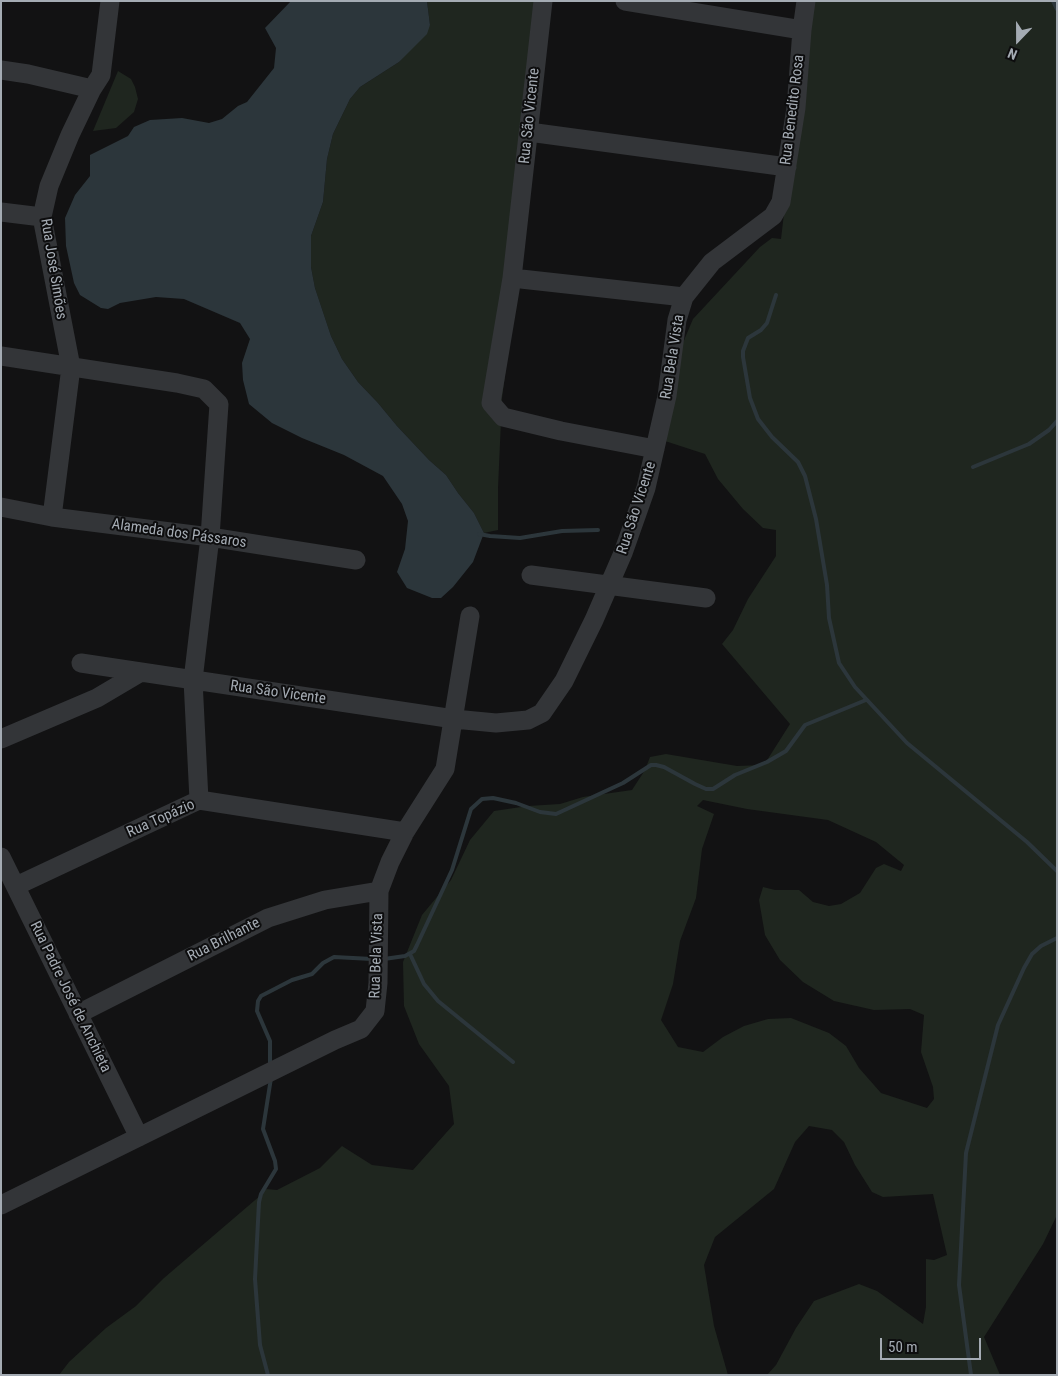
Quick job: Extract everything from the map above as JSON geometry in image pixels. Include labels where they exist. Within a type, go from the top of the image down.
[{"type":"street","name":"Rua José Simões","points":[[52,517],[70,367],[42,217],[49,186],[70,135],[101,74],[110,1]]},
{"type":"street","name":"Rua São Vicente","points":[[81,663],[454,719],[496,723],[528,720],[542,713],[564,681],[610,585],[646,488],[655,449],[561,431],[503,416],[491,403],[512,278],[543,1]]},
{"type":"street","points":[[624,1],[802,30]]},
{"type":"street","name":"Rua Benedito Rosa","points":[[773,216],[781,202],[796,108],[806,1]]},
{"type":"street","points":[[1,70],[28,74],[92,89]]},
{"type":"street","points":[[529,132],[786,167]]},
{"type":"street","points":[[1,212],[42,217]]},
{"type":"street","name":"Rua Bela Vista","points":[[655,449],[667,396],[677,320],[684,297],[712,262],[773,216]]},
{"type":"street","points":[[512,278],[684,297]]},
{"type":"street","points":[[1,356],[177,383],[204,389],[219,404],[210,537],[193,680],[199,800]]},
{"type":"street","name":"Alameda dos Pássaros","points":[[1,507],[52,517],[210,537],[356,560]]},
{"type":"street","points":[[531,575],[706,598]]},
{"type":"street","name":"Rua Bela Vista","points":[[1,1205],[335,1040],[361,1029],[376,1011],[379,891],[390,862],[405,832],[445,770],[470,616]]},
{"type":"street","points":[[1,739],[97,698],[141,672]]},
{"type":"street","name":"Rua Topázio","points":[[16,886],[199,800],[405,832]]},
{"type":"street","name":"Rua Padre José de Anchieta","points":[[1,857],[139,1137]]},
{"type":"street","name":"Rua Brilhante","points":[[78,1014],[268,918],[326,900],[379,891]]},
{"type":"shaded area","points":[[291,1],[427,1],[430,25],[427,34],[399,62],[360,87],[350,99],[333,134],[327,159],[323,202],[311,236],[311,267],[315,288],[331,336],[342,359],[358,382],[397,426],[446,475],[474,513],[484,533],[473,562],[453,587],[441,598],[432,598],[407,588],[397,572],[405,549],[408,521],[402,504],[383,476],[344,455],[302,438],[272,423],[249,404],[243,380],[242,363],[250,339],[240,323],[184,299],[156,297],[120,303],[108,309],[101,308],[80,295],[74,283],[66,246],[65,218],[75,195],[90,176],[90,155],[128,136],[134,127],[150,120],[182,118],[209,123],[222,119],[238,106],[247,102],[274,68],[276,48],[265,28]]},
{"type":"shaded area","points":[[427,1],[542,1],[524,230],[502,398],[498,530],[484,533],[474,513],[446,475],[397,426],[358,382],[342,359],[331,336],[315,288],[311,267],[311,236],[323,202],[327,159],[333,134],[350,99],[360,87],[399,62],[430,25]]},
{"type":"shaded area","points":[[809,1],[1057,1],[1057,1215],[1043,1244],[984,1337],[1000,1375],[767,1375],[776,1365],[796,1328],[814,1301],[859,1284],[877,1291],[923,1324],[926,1307],[926,1259],[934,1260],[947,1255],[933,1194],[883,1197],[872,1192],[855,1165],[844,1142],[832,1130],[809,1126],[795,1142],[774,1189],[715,1237],[704,1265],[714,1326],[728,1375],[59,1375],[69,1362],[106,1328],[136,1306],[164,1278],[266,1189],[277,1190],[320,1168],[342,1146],[372,1165],[413,1170],[454,1124],[449,1086],[419,1044],[404,1006],[403,962],[422,915],[451,880],[470,840],[494,811],[560,804],[583,797],[632,790],[645,770],[650,757],[666,754],[737,766],[764,765],[790,724],[722,644],[733,630],[748,599],[776,556],[776,530],[763,528],[743,509],[718,479],[705,454],[665,441],[682,345],[693,319],[760,247],[772,238],[781,239]],"holes":[[[703,800],[747,809],[828,820],[876,842],[904,865],[901,871],[884,864],[876,868],[860,893],[841,904],[829,906],[813,902],[799,890],[775,890],[763,887],[759,900],[765,935],[780,960],[803,982],[834,1001],[874,1010],[910,1009],[924,1015],[921,1052],[933,1087],[934,1099],[927,1108],[881,1093],[859,1068],[846,1046],[829,1033],[791,1018],[768,1019],[744,1026],[723,1037],[703,1052],[678,1047],[661,1020],[673,984],[680,941],[696,898],[702,849],[714,814],[697,806]]]},
{"type":"shaded area","points":[[118,71],[131,79],[135,87],[138,99],[134,112],[116,128],[93,131]]},
{"type":"waterway","points":[[1053,1],[1057,9]]},
{"type":"waterway","points":[[776,295],[767,323],[761,330],[748,338],[743,351],[750,398],[758,419],[772,437],[798,462],[805,476],[816,519],[827,585],[829,618],[839,663],[855,687],[907,743],[1027,842],[1057,871]]},
{"type":"waterway","points":[[973,467],[1029,444],[1049,430],[1057,421]]},
{"type":"waterway","points":[[479,534],[520,538],[562,531],[598,530]]},
{"type":"waterway","points":[[384,959],[405,956],[414,951],[452,870],[471,809],[482,799],[493,798],[516,803],[540,812],[556,814],[623,783],[651,765],[664,767],[706,789],[713,789],[735,775],[767,762],[786,751],[805,725],[866,700]]},
{"type":"waterway","points":[[971,1375],[959,1285],[966,1153],[998,1025],[1032,954],[1041,946],[1057,938]]},
{"type":"waterway","points":[[410,954],[424,984],[438,1001],[513,1062]]},
{"type":"waterway","points":[[270,1066],[270,1041],[257,1011],[258,1001],[261,996],[292,980],[312,974],[323,963],[334,957],[372,959]]},
{"type":"waterway","points":[[268,1375],[260,1345],[255,1279],[259,1202],[261,1194],[276,1169],[275,1161],[263,1129],[271,1078]]}]
